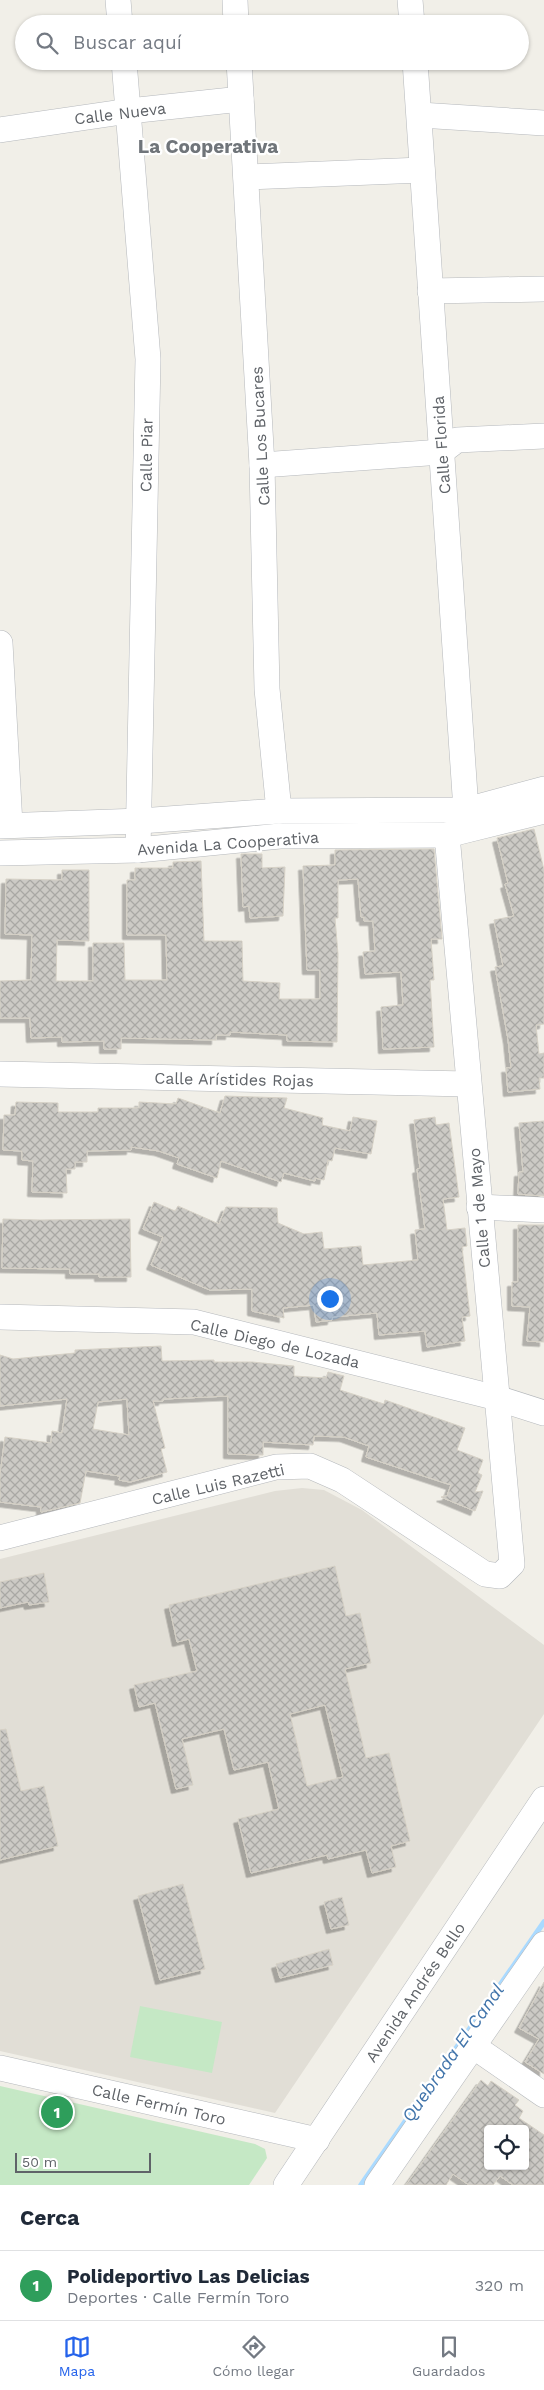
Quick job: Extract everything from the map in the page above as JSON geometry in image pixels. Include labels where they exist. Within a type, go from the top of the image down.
[{"type":"street","points":[[118,0],[119,15]]},
{"type":"street","points":[[235,0],[236,15]]},
{"type":"street","points":[[410,0],[411,15]]},
{"type":"street","name":"Calle Piar","points":[[125,70],[148,359],[138,850]]},
{"type":"street","name":"Calle Los Bucares","points":[[239,70],[262,465],[267,689],[278,811]]},
{"type":"street","name":"Calle Florida","points":[[416,70],[441,452],[461,825]]},
{"type":"street","name":"Calle Nueva","points":[[0,130],[129,111],[241,98]]},
{"type":"street","points":[[420,115],[544,123]]},
{"type":"street","points":[[246,177],[422,170]]},
{"type":"street","points":[[430,291],[544,289]]},
{"type":"street","points":[[262,465],[441,452],[458,440],[544,436]]},
{"type":"street","points":[[0,643],[5,825]]},
{"type":"street","name":"Avenida La Cooperativa","points":[[5,825],[140,821],[278,811],[461,825],[544,789]]},
{"type":"street","name":"Avenida La Cooperativa","points":[[0,853],[138,850],[280,836],[461,825],[544,811]]},
{"type":"street","name":"Calle 1 de Mayo","points":[[461,825],[468,1084],[512,1564],[500,1576]]},
{"type":"street","name":"Calle Arístides Rojas","points":[[0,1074],[468,1084]]},
{"type":"street","points":[[479,1207],[544,1210]]},
{"type":"street","name":"Calle Diego de Lozada","points":[[0,1317],[194,1322],[498,1398],[544,1413]]},
{"type":"street","name":"Calle Luis Razetti","points":[[0,1538],[276,1467],[310,1466],[342,1480],[485,1574],[500,1576]]},
{"type":"street","name":"Avenida Andrés Bello","points":[[286,2185],[544,1799]]},
{"type":"street","points":[[377,2185],[473,2046],[540,1958]]},
{"type":"street","points":[[473,2046],[544,2095]]},
{"type":"street","name":"Calle Fermín Toro","points":[[0,2068],[317,2140]]},
{"type":"shaded area","points":[[302,1488],[324,1490],[362,1510],[544,1645],[544,1714],[275,2113],[0,2051],[0,1559],[275,1491]]},
{"type":"green space","points":[[140,2006],[222,2022],[212,2073],[130,2057]]},
{"type":"green space","points":[[0,2086],[255,2144],[265,2149],[267,2158],[249,2185],[0,2185]]},
{"type":"building","points":[[534,829],[544,870],[544,1024],[536,1025],[539,1054],[544,1053],[544,1078],[539,1078],[540,1089],[508,1092],[506,1068],[511,1068],[508,1039],[495,967],[503,966],[494,920],[514,916],[505,884],[508,883],[497,838]]},
{"type":"building","points":[[434,849],[442,939],[431,939],[434,980],[430,980],[434,1047],[383,1049],[381,1007],[403,1005],[401,972],[365,974],[363,952],[375,951],[373,921],[364,921],[364,917],[361,917],[358,879],[338,880],[338,918],[335,918],[338,954],[337,1042],[287,1041],[287,1035],[230,1032],[230,1035],[216,1035],[216,1040],[121,1038],[121,1049],[104,1049],[104,1041],[62,1042],[62,1037],[31,1038],[30,1018],[0,1018],[0,981],[31,980],[32,935],[5,934],[6,879],[62,880],[62,870],[89,870],[89,941],[57,940],[56,981],[93,981],[93,943],[124,943],[125,980],[167,980],[166,935],[127,935],[127,880],[135,880],[135,868],[173,868],[173,862],[201,861],[204,941],[242,941],[243,981],[280,983],[279,999],[320,999],[320,970],[307,970],[303,866],[335,865],[335,850]]},
{"type":"building","points":[[241,854],[262,854],[262,868],[285,867],[283,916],[250,918],[249,906],[243,907]]},
{"type":"building","points":[[225,1096],[287,1098],[284,1108],[323,1118],[322,1125],[350,1131],[353,1117],[377,1121],[371,1154],[335,1148],[332,1161],[328,1160],[324,1180],[315,1178],[315,1181],[284,1173],[281,1182],[221,1161],[217,1178],[177,1164],[179,1158],[159,1151],[131,1147],[131,1150],[87,1151],[87,1162],[75,1162],[75,1169],[66,1169],[67,1193],[32,1192],[33,1161],[22,1160],[22,1151],[3,1150],[4,1115],[15,1115],[16,1102],[58,1103],[58,1112],[98,1112],[98,1108],[139,1108],[139,1102],[176,1104],[178,1098],[220,1113]]},
{"type":"building","points":[[435,1117],[436,1125],[449,1123],[459,1197],[443,1199],[447,1230],[465,1228],[467,1246],[462,1247],[470,1316],[462,1317],[465,1341],[427,1347],[425,1331],[379,1335],[377,1313],[332,1317],[332,1320],[316,1322],[314,1305],[283,1308],[284,1318],[252,1311],[252,1289],[210,1290],[151,1265],[163,1237],[143,1229],[154,1202],[175,1211],[178,1206],[219,1224],[226,1207],[277,1208],[278,1223],[304,1234],[322,1232],[324,1249],[361,1246],[363,1265],[418,1260],[415,1230],[425,1229],[417,1169],[420,1168],[414,1120]]},
{"type":"building","points":[[544,1121],[544,1196],[518,1194],[519,1172],[523,1172],[519,1123]]},
{"type":"building","points":[[3,1219],[130,1219],[131,1277],[99,1277],[99,1274],[70,1274],[70,1269],[2,1268]]},
{"type":"building","points":[[518,1225],[544,1225],[544,1342],[527,1341],[530,1307],[512,1306],[512,1282],[518,1282]]},
{"type":"building","points":[[161,1346],[162,1361],[214,1360],[214,1362],[252,1362],[294,1366],[294,1376],[326,1378],[328,1372],[344,1376],[340,1390],[384,1404],[385,1400],[465,1428],[457,1450],[483,1460],[478,1473],[482,1475],[475,1492],[483,1491],[475,1511],[441,1497],[447,1496],[451,1485],[366,1457],[369,1446],[344,1437],[314,1436],[313,1445],[263,1442],[263,1455],[228,1454],[228,1396],[153,1401],[165,1448],[161,1449],[167,1472],[130,1482],[119,1480],[120,1476],[86,1471],[80,1503],[41,1512],[41,1507],[0,1502],[0,1475],[5,1437],[51,1443],[52,1431],[62,1433],[67,1399],[0,1406],[0,1355],[13,1359],[75,1353],[75,1350]],"holes":[[[127,1399],[129,1435],[93,1429],[98,1402]]]},
{"type":"building","points":[[335,1566],[346,1616],[360,1613],[371,1663],[345,1669],[366,1758],[389,1753],[410,1841],[391,1846],[396,1867],[372,1873],[366,1850],[328,1859],[327,1855],[251,1873],[238,1819],[279,1809],[268,1762],[234,1770],[224,1729],[182,1739],[193,1785],[176,1789],[155,1703],[139,1707],[134,1685],[197,1671],[189,1639],[177,1642],[169,1605]],"holes":[[[325,1705],[343,1777],[307,1786],[290,1714]]]},
{"type":"building","points":[[44,1573],[49,1602],[29,1605],[28,1602],[0,1608],[0,1582]]},
{"type":"building","points":[[6,1729],[21,1791],[44,1786],[58,1846],[0,1860],[0,1730]]},
{"type":"building","points":[[183,1884],[205,1969],[160,1980],[138,1896]]},
{"type":"building","points":[[342,1897],[349,1925],[331,1929],[324,1902]]},
{"type":"building","points":[[329,1949],[333,1965],[280,1978],[276,1964]]},
{"type":"building","points":[[544,1982],[544,2074],[525,2062],[539,2039],[519,2028]]},
{"type":"building","points":[[481,2080],[488,2086],[491,2081],[519,2100],[515,2105],[523,2111],[519,2118],[544,2135],[544,2185],[513,2185],[500,2176],[493,2185],[469,2185],[453,2174],[446,2185],[406,2185]]},
{"type":"waterway","name":"Quebrada El Canal","points":[[361,2185],[544,1922]]},
{"type":"place","name":"Polideportivo Las Delicias","points":[[57,2112]]},
{"type":"district","name":"La Cooperativa","points":[[208,146]]}]
